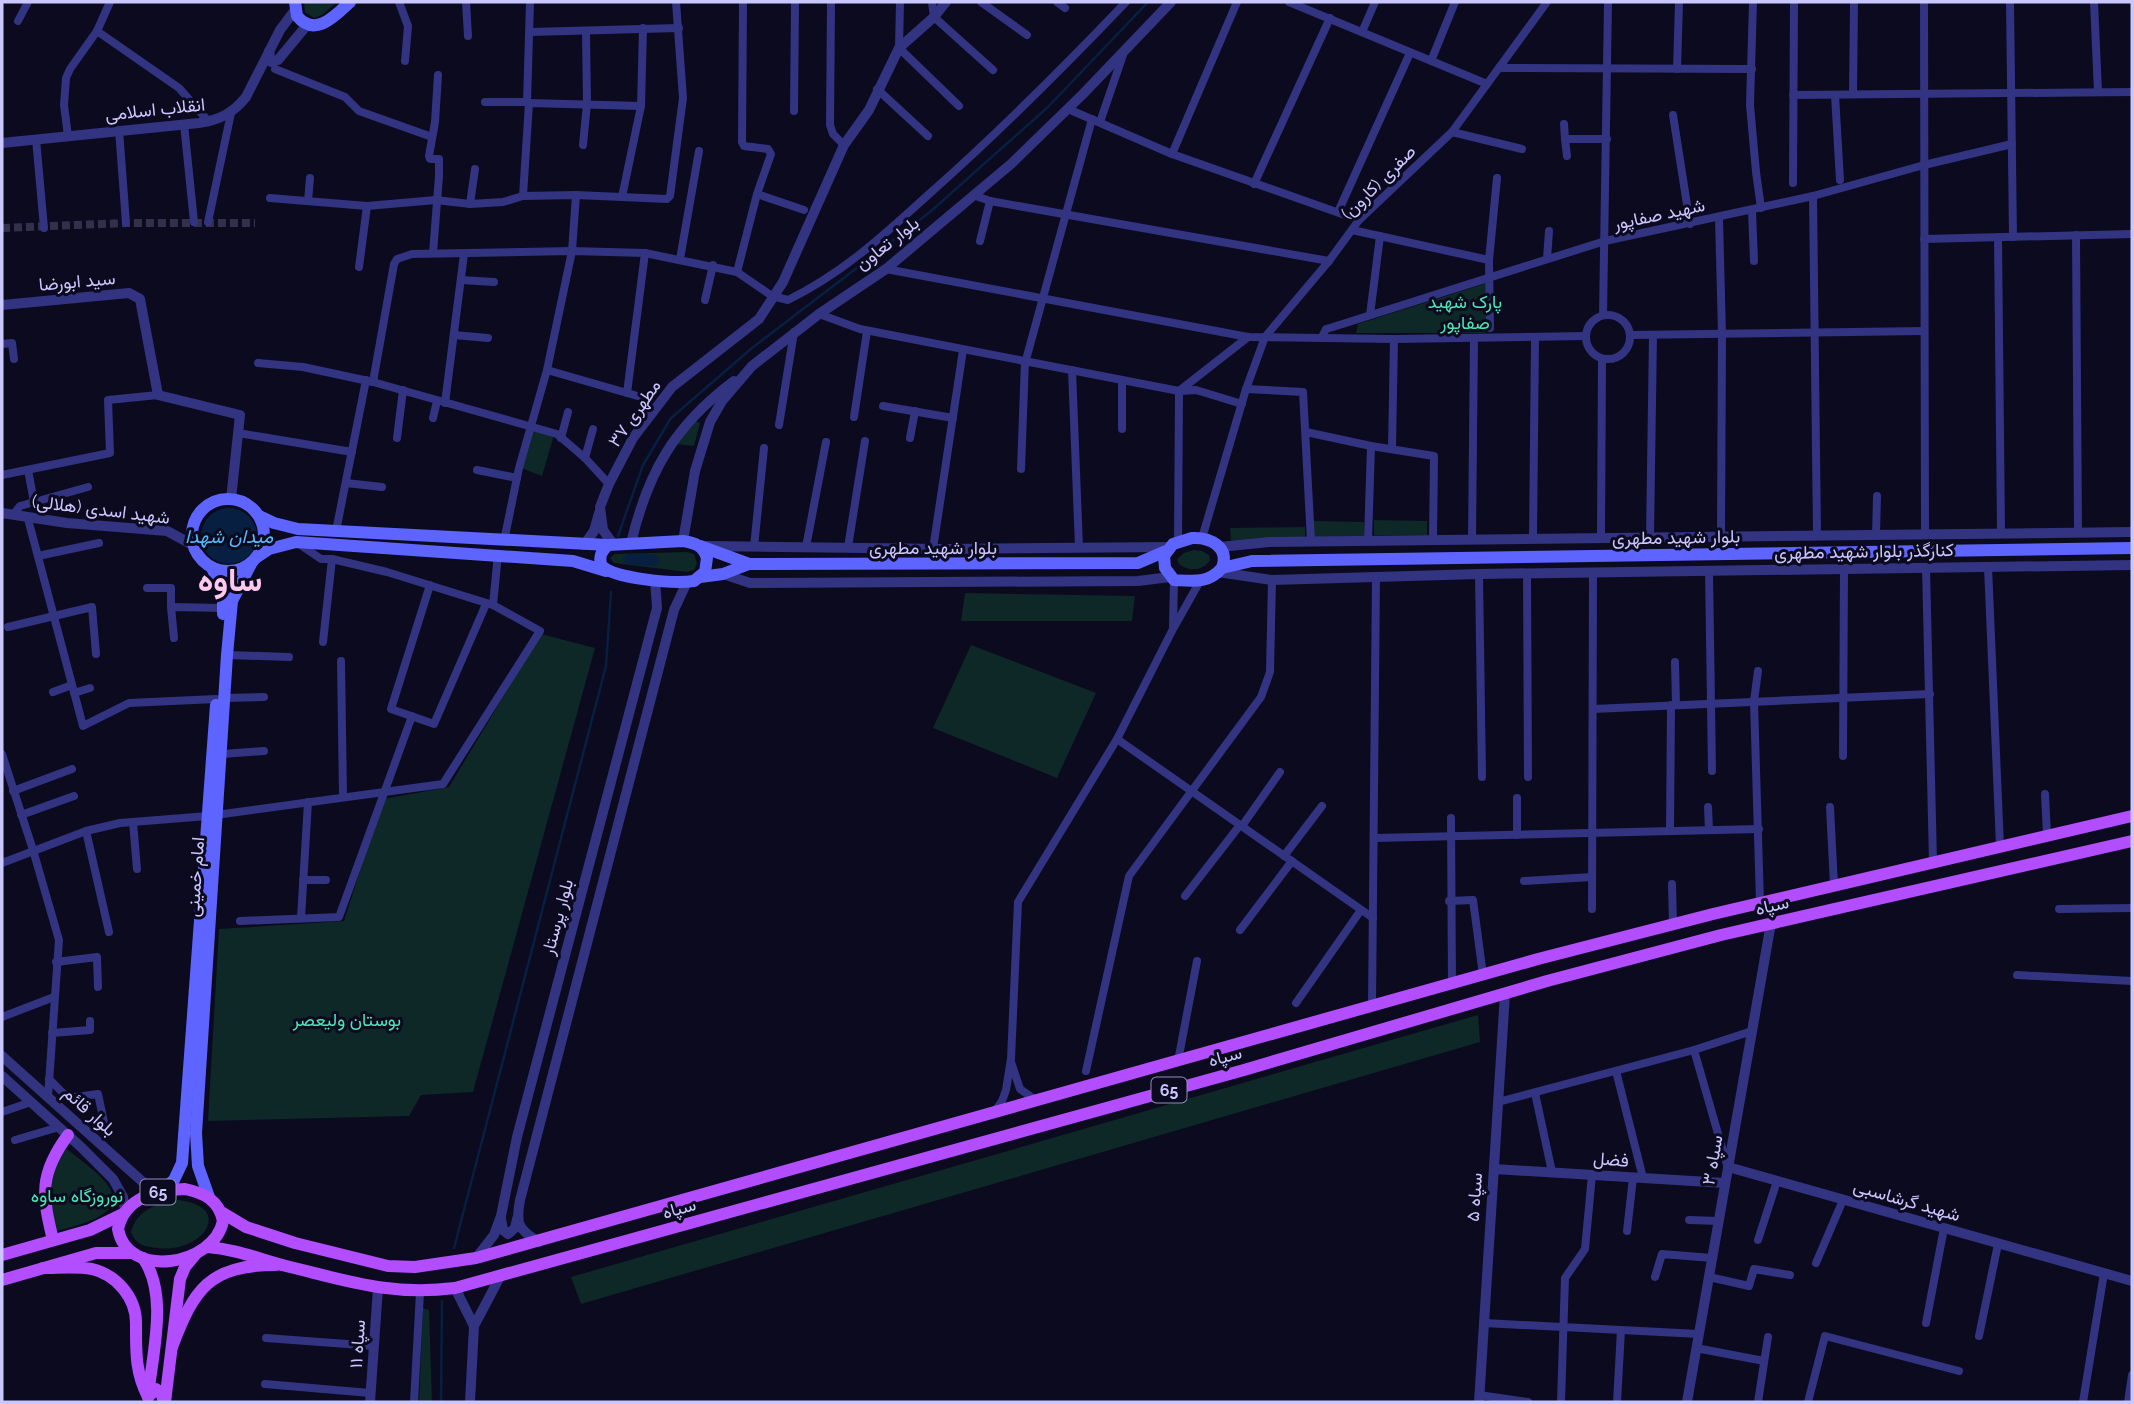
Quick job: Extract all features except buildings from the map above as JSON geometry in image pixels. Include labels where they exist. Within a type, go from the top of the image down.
[{"type":"main road","points":[[294,4],[297,16],[307,25],[321,25],[351,2]]},
{"type":"main road","points":[[606,571],[573,561],[297,536],[259,516],[246,503],[231,499],[214,502],[200,512],[193,528],[193,545],[201,558],[212,568],[226,571],[235,571],[269,549],[297,536],[336,531],[584,545],[683,541],[749,564]]},
{"type":"main road","points":[[254,560],[263,546],[264,534],[259,516]]},
{"type":"main road","points":[[1170,576],[1163,562],[1171,547],[1202,538],[1252,561]]},
{"type":"main road","points":[[606,571],[599,558],[602,550],[610,545]]},
{"type":"main road","points":[[694,580],[705,572],[707,558],[700,546]]},
{"type":"main road","name":"بلوار شهید مطهری","points":[[606,571],[655,580],[694,580],[723,574],[749,564],[1138,564],[1171,547]]},
{"type":"main road","name":"بلوار شهید مطهری","points":[[1220,570],[1252,561],[2132,548]]},
{"type":"main road","points":[[1138,564],[1170,576],[1200,581],[1220,570],[1224,557],[1221,549]]},
{"type":"main road","name":"امام خمینی","points":[[212,816],[222,754],[220,698],[232,601],[254,560]]},
{"type":"main road","name":"امام خمینی","points":[[158,1192],[174,1180],[182,1163],[193,1088],[220,698],[223,592],[212,568]]},
{"type":"main road","name":"سپاه","points":[[221,1212],[246,1227],[356,1259],[402,1266],[445,1264],[475,1258],[1673,924],[2132,816]]},
{"type":"main road","name":"سپاه","points":[[207,1247],[225,1248],[378,1288],[420,1292],[455,1288],[1244,1070],[1505,994],[1771,923],[2132,841]]},
{"type":"main road","points":[[1763,902],[1771,923]]},
{"type":"main road","name":"امام خمینی","points":[[193,1088],[198,1166],[209,1197]]},
{"type":"main road","points":[[53,1240],[45,1202],[47,1171],[63,1131]]},
{"type":"main road","name":"65","points":[[2,1255],[90,1230],[124,1212],[134,1203],[158,1192],[185,1189],[209,1197],[221,1212]]},
{"type":"main road","name":"65","points":[[124,1212],[118,1229],[120,1238],[137,1256]]},
{"type":"main road","points":[[164,1402],[180,1279],[185,1266],[207,1247],[221,1230],[221,1212]]},
{"type":"main road","points":[[298,1268],[292,1256],[297,1247],[302,1245]]},
{"type":"main road","points":[[2,1280],[96,1253],[169,1261],[196,1254]]},
{"type":"main road","points":[[137,1256],[152,1270],[156,1283],[157,1306],[148,1399]]},
{"type":"main road","points":[[172,1347],[187,1308],[208,1282],[235,1270],[263,1265],[284,1265]]},
{"type":"main road","points":[[43,1268],[95,1270],[119,1284],[133,1303],[136,1320],[136,1362],[148,1399]]},
{"type":"main road","points":[[148,1399],[156,1389],[164,1402]]},
{"type":"street","points":[[18,20],[28,2]]},
{"type":"street","points":[[68,136],[64,105],[66,78],[96,31],[110,2]]},
{"type":"street","points":[[399,2],[408,26],[405,61]]},
{"type":"street","points":[[466,2],[468,36]]},
{"type":"street","points":[[523,196],[530,2]]},
{"type":"street","points":[[270,198],[367,206],[436,200],[470,204],[503,202],[523,196],[576,195],[667,199],[670,196],[684,98],[676,2]]},
{"type":"street","points":[[737,272],[757,194],[771,154],[768,149],[744,146],[742,142],[743,2]]},
{"type":"street","points":[[794,111],[796,2]]},
{"type":"street","points":[[831,2],[830,125],[833,134],[844,145]]},
{"type":"street","points":[[900,2],[899,48],[958,106]]},
{"type":"street","points":[[932,2],[934,17],[993,70]]},
{"type":"street","points":[[899,48],[934,17],[946,2]]},
{"type":"street","points":[[981,2],[1027,35]]},
{"type":"street","points":[[1057,2],[1065,8]]},
{"type":"street","points":[[336,531],[394,264],[403,256],[432,253],[572,251],[645,253],[737,272],[772,296],[788,300],[816,287],[853,262],[1028,104],[1126,2]]},
{"type":"street","name":"بلوار تعاون","points":[[683,541],[695,471],[710,422],[722,401],[752,366],[794,332],[886,269],[1012,164],[1171,2]]},
{"type":"street","points":[[1172,154],[1237,2]]},
{"type":"street","points":[[1292,2],[1487,84]]},
{"type":"street","points":[[1362,32],[1375,2]]},
{"type":"street","points":[[1431,61],[1455,2]]},
{"type":"street","points":[[1603,315],[1608,2]]},
{"type":"street","points":[[1677,69],[1679,2]]},
{"type":"street","points":[[1753,2],[1750,105],[1762,208]]},
{"type":"street","points":[[1793,183],[1794,2]]},
{"type":"street","points":[[1853,94],[1854,2]]},
{"type":"street","points":[[1924,2],[1925,534]]},
{"type":"street","points":[[2010,2],[2013,237]]},
{"type":"street","points":[[2094,2],[2098,92]]},
{"type":"street","name":"صفری (کارون)","points":[[1202,538],[1246,390],[1265,337],[1329,261],[1359,220],[1452,132],[1547,3]]},
{"type":"street","name":"انقلاب اسلامی","points":[[2,143],[209,121],[231,113],[251,89],[294,4]]},
{"type":"street","points":[[1254,184],[1330,18]]},
{"type":"street","points":[[269,51],[271,62],[278,60],[307,25]]},
{"type":"street","points":[[622,197],[641,106],[643,28]]},
{"type":"street","points":[[530,32],[679,28]]},
{"type":"street","points":[[96,31],[178,88],[209,121]]},
{"type":"street","points":[[583,145],[587,104],[586,32]]},
{"type":"street","name":"مطهری ۳۷","points":[[584,545],[594,531],[609,484],[633,438],[672,387],[759,319],[783,282],[844,145],[869,110],[899,48]]},
{"type":"street","points":[[1021,469],[1026,359],[1066,214],[1096,120],[1125,51]]},
{"type":"street","points":[[1338,212],[1410,53]]},
{"type":"street","points":[[1499,68],[1752,69]]},
{"type":"street","points":[[275,69],[345,97],[359,111],[432,136]]},
{"type":"street","points":[[432,253],[439,159],[430,159],[438,75]]},
{"type":"street","points":[[877,89],[928,136]]},
{"type":"street","points":[[1793,95],[2132,92]]},
{"type":"street","points":[[1835,95],[1840,180]]},
{"type":"street","points":[[485,102],[641,106]]},
{"type":"street","points":[[1068,109],[1172,154],[1359,220]]},
{"type":"street","points":[[208,222],[231,113]]},
{"type":"street","points":[[1673,115],[1690,224]]},
{"type":"street","points":[[184,124],[194,222]]},
{"type":"street","points":[[1564,124],[1567,156]]},
{"type":"street","points":[[119,130],[127,223]]},
{"type":"street","points":[[1452,132],[1522,149]]},
{"type":"street","points":[[36,139],[44,228]]},
{"type":"street","points":[[1565,139],[1607,139]]},
{"type":"street","name":"شهید صفاپور","points":[[1322,337],[1326,329],[1605,241],[1752,211],[2012,144]]},
{"type":"street","points":[[680,259],[699,150]]},
{"type":"street","points":[[470,204],[475,169]]},
{"type":"street","points":[[308,201],[310,178]]},
{"type":"street","points":[[1490,328],[1489,260],[1497,178]]},
{"type":"street","points":[[757,194],[804,210]]},
{"type":"street","points":[[504,541],[517,478],[547,370],[572,251],[576,195]]},
{"type":"street","points":[[973,195],[990,201],[1329,261]]},
{"type":"street","points":[[1813,196],[1817,535]]},
{"type":"street","points":[[981,241],[990,201]]},
{"type":"street","points":[[359,267],[367,206]]},
{"type":"street","points":[[1752,211],[1754,261]]},
{"type":"street","points":[[1719,218],[1722,334],[1721,537]]},
{"type":"street","points":[[1352,230],[1489,260]]},
{"type":"street","points":[[1547,259],[1549,231]]},
{"type":"street","points":[[1924,239],[2132,234]]},
{"type":"street","points":[[2076,235],[2078,532]]},
{"type":"street","points":[[1370,315],[1380,236]]},
{"type":"street","points":[[1998,237],[2001,533]]},
{"type":"street","points":[[628,393],[645,253]]},
{"type":"street","points":[[433,418],[441,402],[454,335],[464,254]]},
{"type":"street","points":[[705,300],[713,265]]},
{"type":"street","points":[[886,269],[1248,337],[1394,339],[1586,336]]},
{"type":"street","points":[[461,280],[494,282]]},
{"type":"street","name":"سید ابورضا","points":[[2,305],[129,293],[140,299],[158,395]]},
{"type":"street","points":[[819,314],[867,331],[1026,359],[1122,381],[1179,391],[1195,390],[1242,404]]},
{"type":"street","points":[[1603,315],[1619,318],[1628,327],[1630,335],[1628,346],[1614,359],[1602,359],[1590,351],[1586,336],[1592,321],[1603,315]]},
{"type":"street","points":[[854,417],[867,331]]},
{"type":"street","points":[[1630,335],[1924,331]]},
{"type":"street","points":[[779,425],[794,332]]},
{"type":"street","points":[[454,335],[488,338]]},
{"type":"street","points":[[1650,537],[1653,335]]},
{"type":"street","points":[[700,546],[933,549],[1171,547],[1179,391],[1248,337]]},
{"type":"street","points":[[1533,539],[1535,337]]},
{"type":"street","points":[[1472,539],[1474,338]]},
{"type":"street","points":[[1392,449],[1394,339]]},
{"type":"street","points":[[2,344],[12,343],[14,359]]},
{"type":"street","points":[[933,549],[963,350]]},
{"type":"street","points":[[1601,538],[1602,359]]},
{"type":"street","points":[[258,363],[303,367],[370,381],[531,426],[561,438],[609,484]]},
{"type":"street","points":[[631,543],[640,505],[666,451],[688,422],[714,396],[752,366]]},
{"type":"street","points":[[547,370],[641,397]]},
{"type":"street","points":[[1072,370],[1079,547]]},
{"type":"street","points":[[1122,381],[1122,429]]},
{"type":"street","points":[[397,438],[403,390]]},
{"type":"street","points":[[1246,390],[1303,392],[1311,541]]},
{"type":"street","points":[[2,475],[110,453],[108,400],[158,395],[240,415],[231,499]]},
{"type":"street","points":[[883,406],[953,418]]},
{"type":"street","points":[[910,438],[915,411]]},
{"type":"street","points":[[561,438],[568,412]]},
{"type":"street","points":[[584,458],[593,429]]},
{"type":"street","points":[[1306,432],[1434,456],[1433,540]]},
{"type":"street","points":[[238,433],[352,452]]},
{"type":"street","points":[[848,547],[865,441]]},
{"type":"street","points":[[806,547],[826,442]]},
{"type":"street","points":[[1368,541],[1371,446]]},
{"type":"street","points":[[754,547],[764,448]]},
{"type":"street","points":[[27,470],[34,502]]},
{"type":"street","points":[[477,470],[517,478]]},
{"type":"street","points":[[346,483],[382,487]]},
{"type":"street","points":[[8,514],[20,506],[88,487]]},
{"type":"street","points":[[1876,535],[1877,496]]},
{"type":"street","points":[[600,507],[603,530],[610,545]]},
{"type":"street","name":"شهید اسدی (هلالی)","points":[[8,514],[28,519],[167,531],[193,545]]},
{"type":"street","points":[[28,519],[83,726],[129,703],[264,697]]},
{"type":"street","name":"کنارگذر بلوار شهید مطهری","points":[[1221,549],[1269,542],[1311,541],[2132,532]]},
{"type":"street","points":[[2,863],[86,831],[120,823],[212,816],[443,784],[540,631],[489,604],[387,572],[332,559],[321,559],[297,536]]},
{"type":"street","points":[[38,556],[99,542]]},
{"type":"street","points":[[429,585],[391,709],[434,724],[489,604],[498,554]]},
{"type":"street","points":[[323,642],[332,559]]},
{"type":"street","name":"کنارگذر بلوار شهید مطهری","points":[[1220,570],[1272,580],[1527,573],[2132,565]]},
{"type":"street","points":[[1988,567],[2000,846]]},
{"type":"street","points":[[1927,568],[1933,862]]},
{"type":"street","points":[[1843,756],[1844,569]]},
{"type":"street","points":[[1709,571],[1712,771]]},
{"type":"street","points":[[1592,909],[1593,572]]},
{"type":"street","points":[[1527,573],[1528,777]]},
{"type":"street","points":[[723,574],[750,583],[1138,581],[1170,576],[1173,629]]},
{"type":"street","points":[[1479,574],[1482,776]]},
{"type":"street","points":[[1372,1006],[1376,577]]},
{"type":"street","name":"بلوار پرستار","points":[[475,1258],[494,1235],[501,1216],[517,1137],[656,608],[655,580]]},
{"type":"street","name":"بلوار پرستار","points":[[517,1219],[674,610],[694,580]]},
{"type":"street","points":[[1086,1071],[1129,876],[1261,697],[1270,672],[1272,580]]},
{"type":"street","points":[[994,1113],[1002,1101],[1011,1059],[1018,902],[1117,739],[1200,581]]},
{"type":"street","points":[[147,588],[171,588],[174,638]]},
{"type":"street","points":[[8,627],[92,607],[96,654]]},
{"type":"street","points":[[171,607],[223,608]]},
{"type":"street","points":[[227,655],[289,657]]},
{"type":"street","points":[[341,662],[343,797]]},
{"type":"street","points":[[1670,831],[1675,662]]},
{"type":"street","points":[[1758,671],[1754,701],[1763,902]]},
{"type":"street","points":[[53,692],[90,688]]},
{"type":"street","points":[[1593,709],[1930,694]]},
{"type":"street","points":[[240,921],[338,917],[412,716]]},
{"type":"street","points":[[1117,739],[1373,918]]},
{"type":"street","points":[[222,754],[264,751]]},
{"type":"street","points":[[2,754],[59,940],[48,1097]]},
{"type":"street","points":[[13,791],[72,769]]},
{"type":"street","points":[[1185,896],[1280,772]]},
{"type":"street","points":[[2045,794],[2047,835]]},
{"type":"street","points":[[21,815],[74,796]]},
{"type":"street","points":[[1517,798],[1517,835]]},
{"type":"street","points":[[301,918],[308,802]]},
{"type":"street","points":[[1284,856],[1322,806]]},
{"type":"street","points":[[1708,807],[1709,830]]},
{"type":"street","points":[[1830,807],[1834,886]]},
{"type":"street","points":[[1451,818],[1449,901],[1452,984]]},
{"type":"street","points":[[133,822],[137,869]]},
{"type":"street","points":[[1374,838],[1759,829]]},
{"type":"street","points":[[86,831],[109,932]]},
{"type":"street","points":[[1240,930],[1292,861]]},
{"type":"street","points":[[1524,881],[1592,877]]},
{"type":"street","points":[[303,880],[326,880]]},
{"type":"street","points":[[1672,884],[1673,924]]},
{"type":"street","points":[[1449,901],[1474,900],[1483,975]]},
{"type":"street","points":[[2059,909],[2132,908]]},
{"type":"street","points":[[1296,1003],[1362,910]]},
{"type":"street","name":"سپاه ۳","points":[[1687,1402],[1771,923]]},
{"type":"street","points":[[56,962],[97,957],[98,987]]},
{"type":"street","points":[[1178,1061],[1197,961]]},
{"type":"street","points":[[2017,975],[2132,981]]},
{"type":"street","name":"سپاه ۵","points":[[1479,1399],[1505,994]]},
{"type":"street","points":[[2,1017],[54,997]]},
{"type":"street","points":[[549,1018],[566,1022]]},
{"type":"street","points":[[52,1033],[90,1030],[90,1021]]},
{"type":"street","points":[[1498,1102],[1695,1050],[1752,1031]]},
{"type":"street","points":[[1695,1050],[1728,1167]]},
{"type":"street","name":"بلوار قائم","points":[[2,1056],[92,1138],[158,1192]]},
{"type":"street","points":[[1011,1059],[1020,1089],[1037,1101]]},
{"type":"street","points":[[1616,1071],[1638,1178],[1627,1231]]},
{"type":"street","name":"بلوار قائم","points":[[3,1078],[81,1147],[118,1187],[124,1212]]},
{"type":"street","points":[[49,1079],[68,1098],[98,1094],[105,1127]]},
{"type":"street","points":[[1535,1093],[1552,1172]]},
{"type":"street","points":[[2,1112],[31,1102]]},
{"type":"street","points":[[15,1140],[63,1131]]},
{"type":"street","points":[[81,1147],[90,1144],[92,1138]]},
{"type":"street","name":"شهید گرشاسبی","points":[[1728,1167],[2132,1282]]},
{"type":"street","name":"فضل","points":[[1494,1169],[1725,1183]]},
{"type":"street","points":[[1561,1402],[1565,1278],[1585,1249],[1592,1175]]},
{"type":"street","points":[[1758,1240],[1777,1181]]},
{"type":"street","points":[[1816,1263],[1843,1200]]},
{"type":"street","points":[[501,1216],[503,1230],[508,1234],[515,1228],[517,1219]]},
{"type":"street","points":[[517,1219],[522,1230],[539,1241]]},
{"type":"street","points":[[1689,1220],[1718,1221]]},
{"type":"street","points":[[1926,1323],[1944,1228]]},
{"type":"street","points":[[1979,1336],[1998,1244]]},
{"type":"street","points":[[1655,1277],[1662,1254],[1712,1258]]},
{"type":"street","points":[[1709,1277],[1749,1286],[1754,1269],[1790,1276]]},
{"type":"street","points":[[2083,1402],[2104,1273]]},
{"type":"street","points":[[470,1402],[474,1326],[501,1276]]},
{"type":"street","name":"سپاه ۱۱","points":[[370,1398],[378,1288]]},
{"type":"street","points":[[455,1288],[474,1326]]},
{"type":"street","points":[[414,1402],[420,1292]]},
{"type":"street","points":[[1484,1323],[1699,1334]]},
{"type":"street","points":[[1617,1402],[1621,1330]]},
{"type":"street","points":[[1808,1402],[1825,1336],[1959,1371]]},
{"type":"street","points":[[1758,1402],[1768,1337]]},
{"type":"street","points":[[267,1338],[374,1346]]},
{"type":"street","points":[[1696,1348],[1764,1361]]},
{"type":"street","points":[[2127,1402],[2132,1375]]},
{"type":"street","points":[[265,1384],[370,1398]]},
{"type":"street","points":[[1479,1399],[1528,1402]]},
{"type":"green space","points":[[304,2],[337,2],[322,15],[314,18],[305,12]]},
{"type":"green space","name":"پارک شهید صفاپور","points":[[1487,283],[1486,333],[1356,333],[1358,324]]},
{"type":"green space","points":[[696,421],[700,423],[694,446],[675,444]]},
{"type":"green space","points":[[532,428],[554,435],[542,476],[521,468]]},
{"type":"green space","points":[[1374,520],[1427,521],[1427,535],[1374,535]]},
{"type":"green space","points":[[1314,521],[1364,522],[1365,537],[1314,537]]},
{"type":"green space","points":[[1305,527],[1305,538],[1231,542],[1230,528]]},
{"type":"green space","points":[[1193,550],[1209,555],[1210,560],[1196,569],[1179,564],[1177,559]]},
{"type":"green space","points":[[615,554],[694,554],[697,564],[694,570],[687,572],[614,563],[610,558]]},
{"type":"green space","points":[[965,593],[1135,596],[1132,621],[961,621]]},
{"type":"green space","name":"بوستان ولیعصر","points":[[541,634],[595,648],[473,1092],[421,1095],[409,1116],[208,1121],[219,929],[344,921],[383,799],[449,787]]},
{"type":"green space","points":[[971,645],[1096,693],[1057,778],[933,728]]},
{"type":"green space","points":[[1478,1015],[1480,1042],[581,1304],[571,1277]]},
{"type":"green space","name":"نوروزگاه ساوه","points":[[67,1149],[101,1177],[113,1197],[111,1206],[105,1213],[54,1232],[51,1211],[52,1181],[61,1151]]},
{"type":"green space","points":[[179,1200],[196,1204],[206,1211],[209,1220],[199,1237],[188,1244],[173,1248],[148,1247],[135,1239],[131,1232],[143,1213],[156,1205]]},
{"type":"green space","points":[[423,1308],[429,1310],[432,1402],[419,1402]]},
{"type":"water","name":"میدان شهدا","points":[[229,508],[240,510],[249,516],[255,525],[255,547],[249,556],[240,562],[229,564],[218,562],[209,556],[203,547],[201,536],[203,525],[209,516],[218,510]]},
{"type":"water","points":[[628,554],[656,555],[660,561],[655,566],[627,564],[622,559]]},
{"type":"waterway","points":[[618,536],[643,465],[671,418],[752,348],[930,212],[1048,107],[1148,2]]},
{"type":"waterway","points":[[454,1248],[606,666],[611,592]]},
{"type":"waterway","points":[[441,1402],[442,1301]]},
{"type":"tunnel","points":[[2,228],[126,223],[255,223]]},
{"type":"district","name":"ساوه","points":[[230,579]]}]
